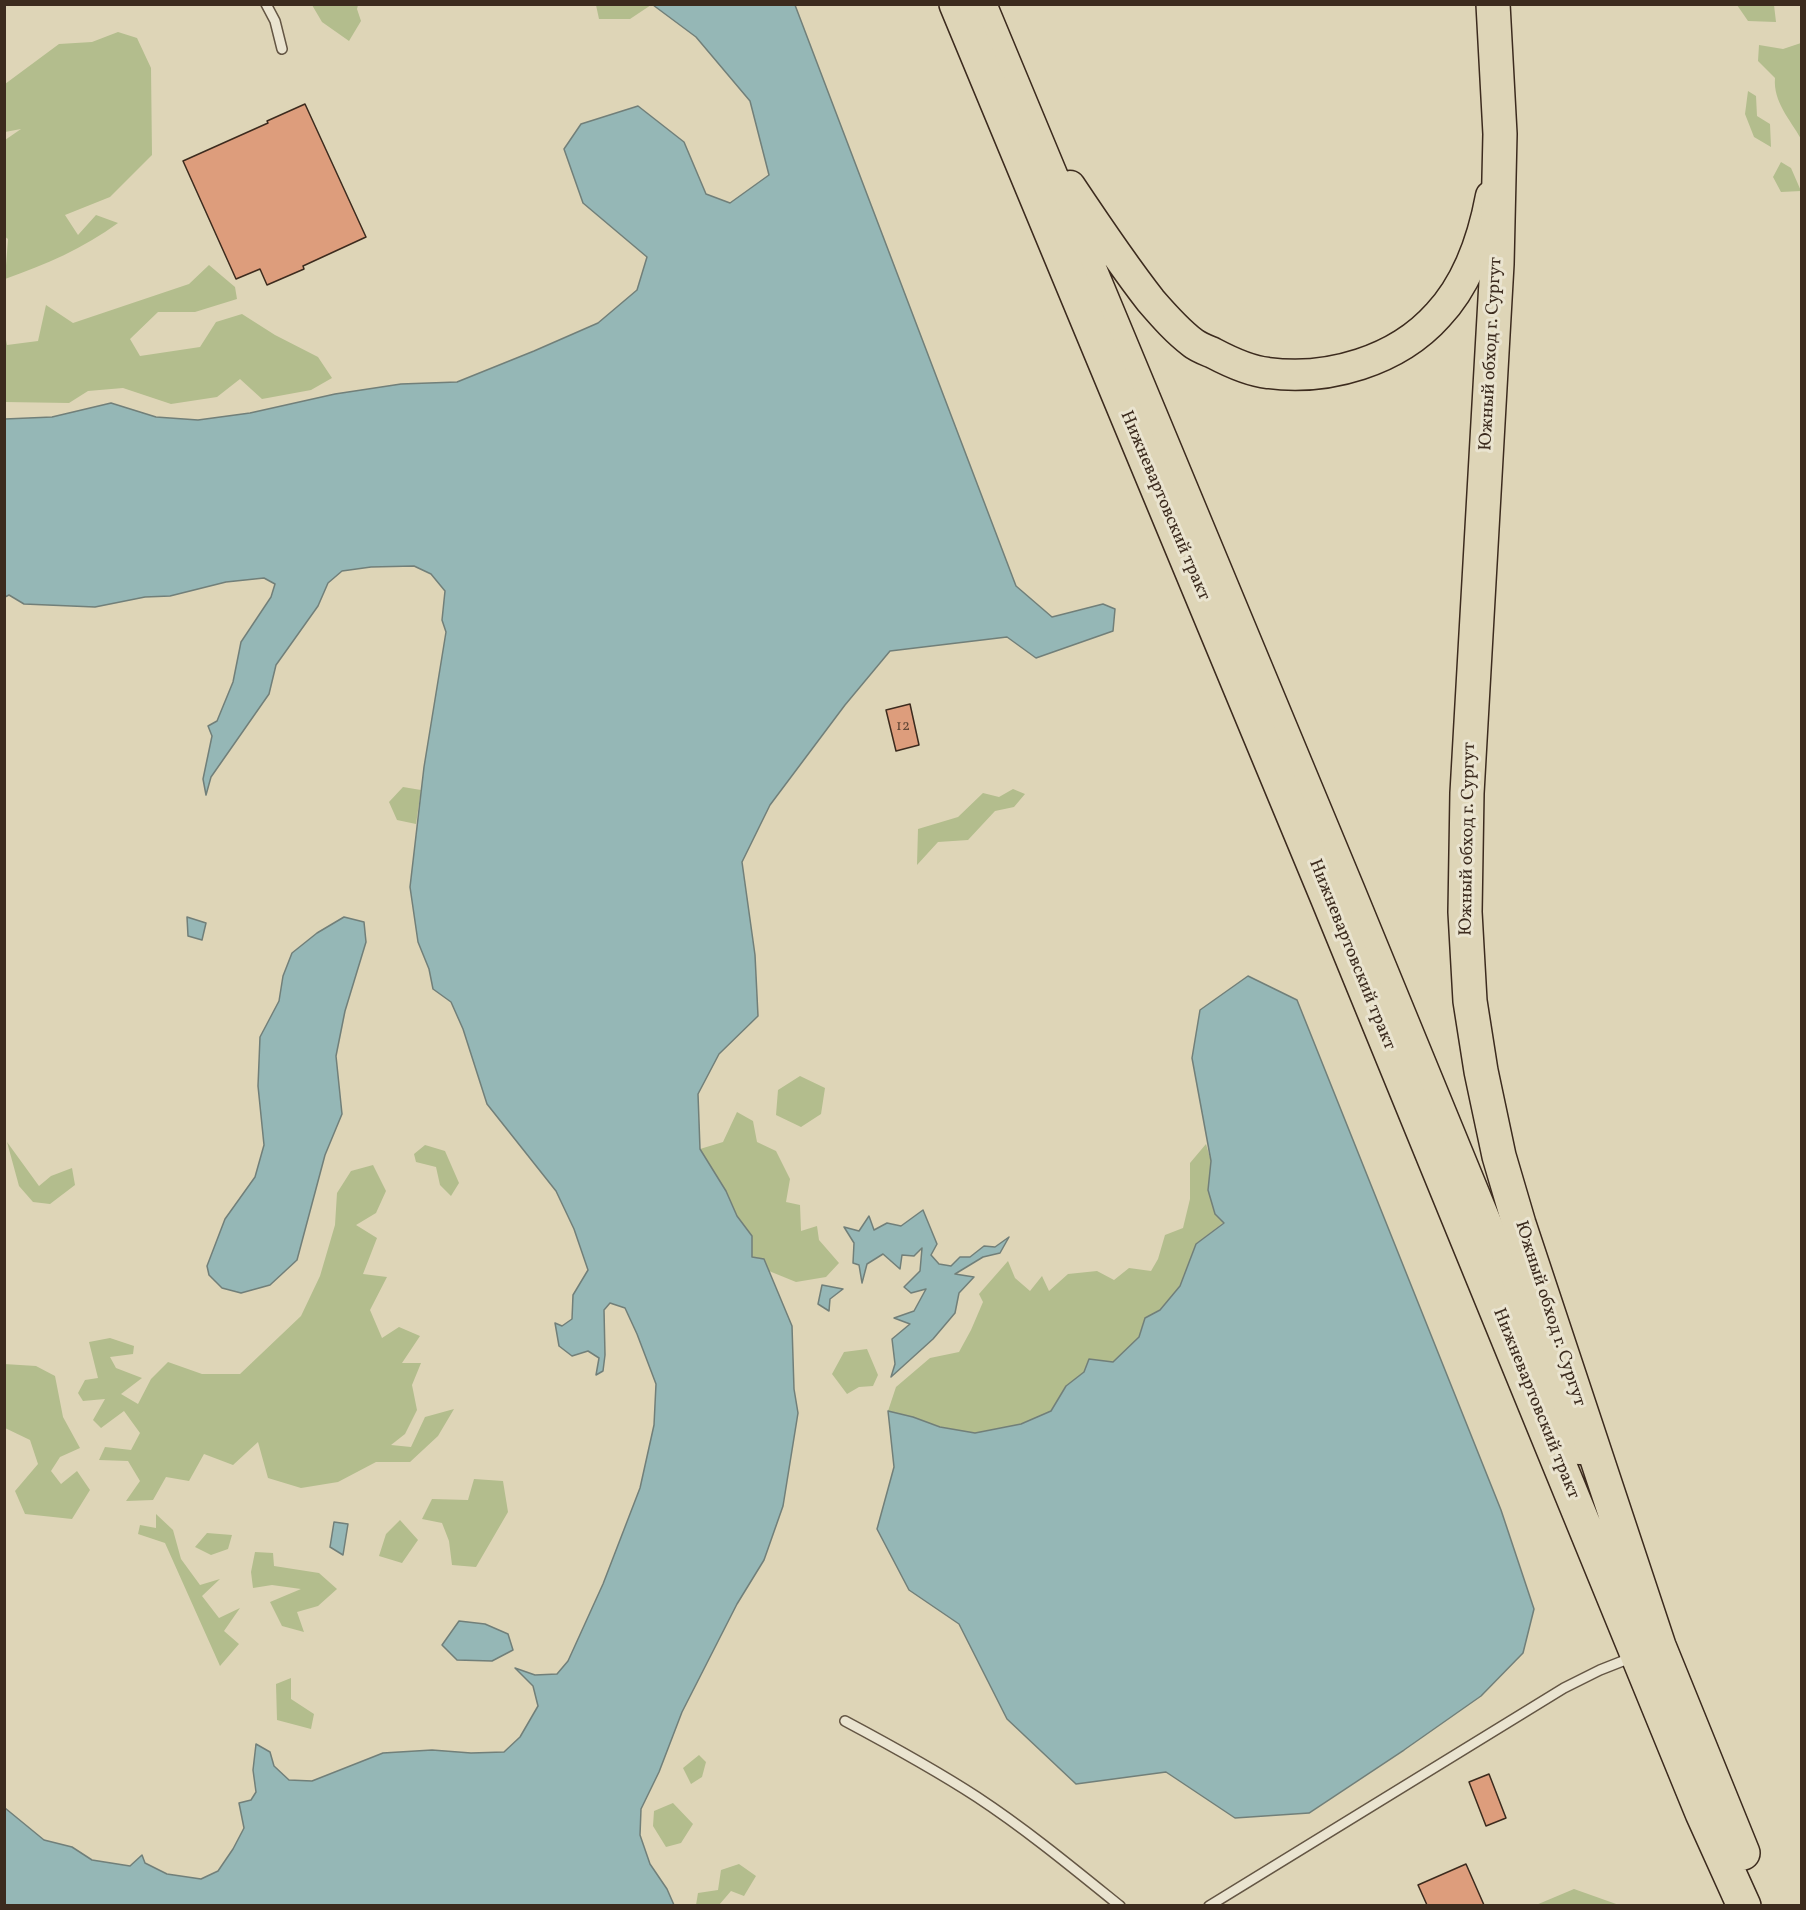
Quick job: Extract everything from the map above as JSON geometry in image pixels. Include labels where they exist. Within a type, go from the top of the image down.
[{"type":"highway","name":"Нижневартовский тракт","points":[[956,4],[1323,886],[1649,1651],[1764,1905]]},
{"type":"highway","name":"Южный обход г. Сургут","points":[[1493,4],[1500,134],[1497,264],[1467,793],[1465,912],[1470,1001],[1480,1071],[1499,1156],[1649,1651]]},
{"type":"highway","name":"Нижневартовский тракт","points":[[1649,1651],[1702,1813],[1744,1905]]},
{"type":"main road","name":"Нижневартовский тракт","points":[[981,4],[1345,878],[1649,1651]]},
{"type":"main road","points":[[1008,71],[1060,170],[1133,279],[1169,321],[1193,344],[1231,363],[1266,373],[1294,375],[1331,372],[1370,361],[1406,344],[1438,315],[1460,285],[1476,254],[1486,220],[1500,134]]},
{"type":"lane","points":[[266,4],[275,21],[282,49]]},
{"type":"lane","points":[[1209,1905],[1564,1688],[1600,1670],[1649,1651]]},
{"type":"lane","points":[[845,1721],[924,1764],[978,1798],[1049,1848],[1120,1905]]},
{"type":"green space","points":[[596,4],[651,5],[630,19],[599,19]]},
{"type":"green space","points":[[312,5],[358,5],[361,21],[349,41],[322,22]]},
{"type":"green space","points":[[1737,5],[1774,5],[1776,22],[1748,21]]},
{"type":"green space","points":[[118,32],[137,38],[151,68],[152,155],[110,197],[65,215],[78,235],[96,215],[118,223],[64,255],[5,279],[8,239],[4,236],[5,140],[21,129],[5,132],[5,84],[59,44],[92,42]]},
{"type":"green space","points":[[1802,43],[1801,139],[1779,103],[1775,78],[1758,61],[1759,45],[1783,49]]},
{"type":"green space","points":[[1748,91],[1756,96],[1757,116],[1770,124],[1771,147],[1754,137],[1745,114]]},
{"type":"green space","points":[[1781,162],[1791,168],[1801,191],[1781,192],[1773,177]]},
{"type":"green space","points":[[209,265],[235,287],[237,299],[195,312],[158,312],[130,339],[140,356],[200,347],[216,322],[242,314],[275,335],[318,357],[332,378],[311,390],[262,399],[240,379],[217,397],[171,404],[123,388],[88,391],[69,403],[5,402],[5,335],[7,345],[38,341],[46,305],[73,323],[189,284]]},
{"type":"green space","points":[[403,787],[421,790],[416,824],[397,820],[389,802]]},
{"type":"green space","points":[[1013,789],[1025,794],[1014,807],[995,811],[968,840],[938,842],[917,865],[918,829],[958,817],[983,793],[999,797]]},
{"type":"green space","points":[[800,1076],[825,1088],[821,1114],[801,1127],[776,1115],[778,1090]]},
{"type":"green space","points":[[737,1112],[753,1121],[757,1142],[776,1151],[790,1179],[786,1202],[800,1205],[801,1231],[817,1226],[819,1240],[839,1263],[826,1277],[796,1282],[769,1271],[764,1259],[752,1257],[752,1236],[737,1216],[726,1191],[700,1149],[723,1142]]},
{"type":"green space","points":[[7,1142],[39,1186],[51,1176],[72,1168],[75,1185],[50,1204],[33,1202],[19,1186]]},
{"type":"green space","points":[[1206,1144],[1211,1161],[1208,1190],[1224,1222],[1196,1244],[1180,1286],[1160,1310],[1145,1318],[1139,1337],[1113,1363],[1084,1372],[1066,1386],[1051,1411],[1021,1424],[975,1433],[940,1427],[888,1411],[896,1387],[930,1358],[959,1352],[983,1302],[979,1294],[1008,1261],[1015,1278],[1030,1291],[1042,1276],[1049,1291],[1068,1274],[1097,1271],[1114,1280],[1129,1268],[1151,1271],[1158,1259],[1165,1235],[1183,1228],[1190,1199],[1190,1163]]},
{"type":"green space","points":[[425,1145],[445,1151],[459,1183],[451,1196],[440,1185],[436,1167],[416,1162],[414,1154]]},
{"type":"green space","points":[[373,1165],[386,1191],[376,1213],[356,1225],[377,1238],[363,1274],[387,1277],[370,1310],[382,1338],[399,1327],[420,1336],[402,1363],[421,1363],[412,1385],[417,1410],[405,1434],[391,1445],[411,1447],[425,1417],[454,1409],[438,1436],[410,1462],[376,1462],[338,1482],[301,1488],[268,1478],[258,1442],[233,1465],[204,1454],[189,1481],[166,1477],[153,1500],[126,1501],[140,1481],[128,1461],[99,1460],[105,1447],[131,1450],[140,1433],[124,1411],[101,1428],[93,1420],[105,1399],[83,1401],[78,1393],[85,1380],[98,1378],[89,1342],[110,1338],[134,1346],[133,1354],[110,1357],[116,1368],[142,1378],[121,1394],[138,1404],[151,1379],[168,1362],[202,1374],[240,1374],[301,1316],[320,1276],[335,1225],[337,1193],[351,1171]]},
{"type":"green space","points":[[867,1349],[878,1375],[873,1386],[859,1387],[847,1394],[832,1374],[844,1352]]},
{"type":"green space","points":[[4,1364],[36,1366],[55,1376],[63,1417],[80,1448],[60,1457],[51,1471],[61,1484],[77,1471],[90,1490],[72,1519],[25,1514],[15,1491],[38,1464],[30,1440],[5,1428]]},
{"type":"green space","points":[[474,1479],[503,1481],[508,1512],[476,1567],[452,1565],[449,1541],[442,1523],[422,1519],[432,1499],[468,1500]]},
{"type":"green space","points":[[156,1514],[173,1530],[181,1559],[200,1585],[220,1579],[202,1596],[219,1618],[240,1608],[224,1631],[239,1644],[220,1666],[165,1543],[138,1534],[140,1525],[156,1528]]},
{"type":"green space","points":[[400,1520],[418,1540],[402,1563],[379,1556],[386,1534]]},
{"type":"green space","points":[[207,1533],[232,1535],[228,1549],[211,1555],[195,1547]]},
{"type":"green space","points":[[255,1552],[273,1553],[274,1566],[319,1573],[337,1589],[318,1606],[297,1612],[304,1632],[282,1626],[270,1602],[301,1589],[272,1585],[253,1588],[251,1572]]},
{"type":"green space","points":[[291,1678],[291,1699],[314,1714],[311,1729],[277,1720],[276,1684]]},
{"type":"green space","points":[[699,1755],[706,1762],[702,1777],[691,1784],[683,1768]]},
{"type":"green space","points":[[673,1803],[693,1824],[681,1843],[666,1847],[653,1826],[654,1811]]},
{"type":"green space","points":[[739,1864],[756,1876],[744,1896],[731,1891],[719,1905],[696,1905],[698,1893],[718,1890],[721,1870]]},
{"type":"green space","points":[[1574,1889],[1619,1905],[1536,1905]]},
{"type":"water","points":[[653,5],[795,5],[1016,586],[1052,617],[1103,604],[1115,609],[1113,631],[1036,658],[1007,637],[890,651],[845,705],[770,805],[742,862],[755,955],[758,1016],[719,1054],[698,1094],[700,1149],[726,1191],[737,1216],[752,1236],[752,1257],[764,1259],[792,1326],[794,1389],[798,1413],[783,1506],[764,1560],[737,1604],[682,1712],[659,1772],[641,1809],[640,1835],[650,1864],[667,1889],[674,1905],[5,1905],[5,1808],[44,1840],[72,1847],[92,1860],[130,1866],[142,1855],[145,1863],[167,1874],[201,1879],[218,1871],[244,1828],[239,1803],[251,1800],[256,1792],[253,1770],[256,1744],[270,1752],[274,1766],[289,1780],[312,1781],[383,1753],[432,1750],[471,1753],[504,1752],[520,1737],[538,1706],[533,1686],[515,1668],[535,1675],[557,1674],[568,1661],[603,1584],[640,1488],[654,1425],[656,1384],[625,1308],[610,1303],[604,1310],[603,1371],[596,1375],[599,1358],[588,1351],[572,1356],[559,1346],[555,1323],[562,1326],[572,1319],[573,1295],[588,1270],[574,1229],[556,1191],[487,1104],[463,1029],[451,1002],[433,989],[429,969],[418,942],[410,887],[424,767],[446,632],[442,620],[445,591],[431,574],[414,566],[371,567],[342,571],[328,583],[318,606],[276,665],[269,694],[211,777],[206,795],[203,779],[212,736],[208,726],[217,721],[233,682],[241,642],[271,597],[275,584],[264,578],[226,582],[170,596],[145,597],[95,607],[24,604],[9,595],[5,597],[5,419],[52,417],[111,403],[156,417],[198,420],[250,413],[335,394],[401,384],[457,382],[598,323],[637,290],[647,257],[583,203],[564,149],[581,124],[638,106],[684,142],[706,194],[730,203],[769,175],[750,101],[696,37]]},
{"type":"water","points":[[187,917],[206,923],[202,940],[188,936]]},
{"type":"water","points":[[344,917],[364,922],[366,942],[345,1011],[336,1056],[342,1114],[325,1155],[297,1260],[270,1285],[241,1293],[222,1288],[209,1275],[207,1266],[225,1219],[255,1177],[264,1145],[258,1086],[260,1037],[279,1001],[283,976],[292,953],[317,933]]},
{"type":"water","points":[[1248,976],[1297,1000],[1501,1510],[1534,1609],[1523,1653],[1481,1696],[1404,1750],[1309,1813],[1235,1818],[1166,1772],[1076,1784],[1007,1719],[959,1624],[909,1590],[877,1529],[894,1467],[888,1411],[940,1427],[975,1433],[1021,1424],[1051,1411],[1066,1386],[1084,1372],[1089,1359],[1113,1362],[1139,1337],[1145,1318],[1160,1310],[1180,1286],[1196,1244],[1224,1223],[1215,1214],[1208,1190],[1211,1161],[1192,1058],[1200,1010]]},
{"type":"water","points":[[923,1210],[937,1244],[931,1255],[939,1264],[951,1266],[960,1257],[970,1257],[984,1246],[995,1247],[1009,1237],[1000,1253],[983,1257],[955,1274],[974,1277],[959,1293],[955,1313],[933,1339],[891,1377],[895,1364],[892,1339],[910,1324],[894,1318],[914,1311],[926,1289],[911,1293],[904,1287],[920,1271],[922,1248],[914,1256],[902,1255],[900,1269],[883,1254],[867,1264],[862,1283],[859,1265],[853,1263],[854,1243],[844,1227],[859,1231],[869,1216],[874,1230],[887,1223],[901,1226]]},
{"type":"water","points":[[822,1285],[843,1289],[830,1299],[829,1311],[818,1304]]},
{"type":"water","points":[[334,1522],[348,1524],[343,1555],[330,1547]]},
{"type":"water","points":[[459,1621],[485,1624],[508,1634],[513,1650],[492,1661],[457,1660],[442,1645]]},
{"type":"building","points":[[305,104],[366,237],[267,285],[260,269],[236,279],[183,161]]},
{"type":"building","points":[[910,704],[919,745],[896,751],[886,710]]},
{"type":"building","points":[[1489,1774],[1506,1818],[1486,1826],[1469,1782]]},
{"type":"building","points":[[1466,1864],[1484,1905],[1427,1905],[1418,1885]]}]
